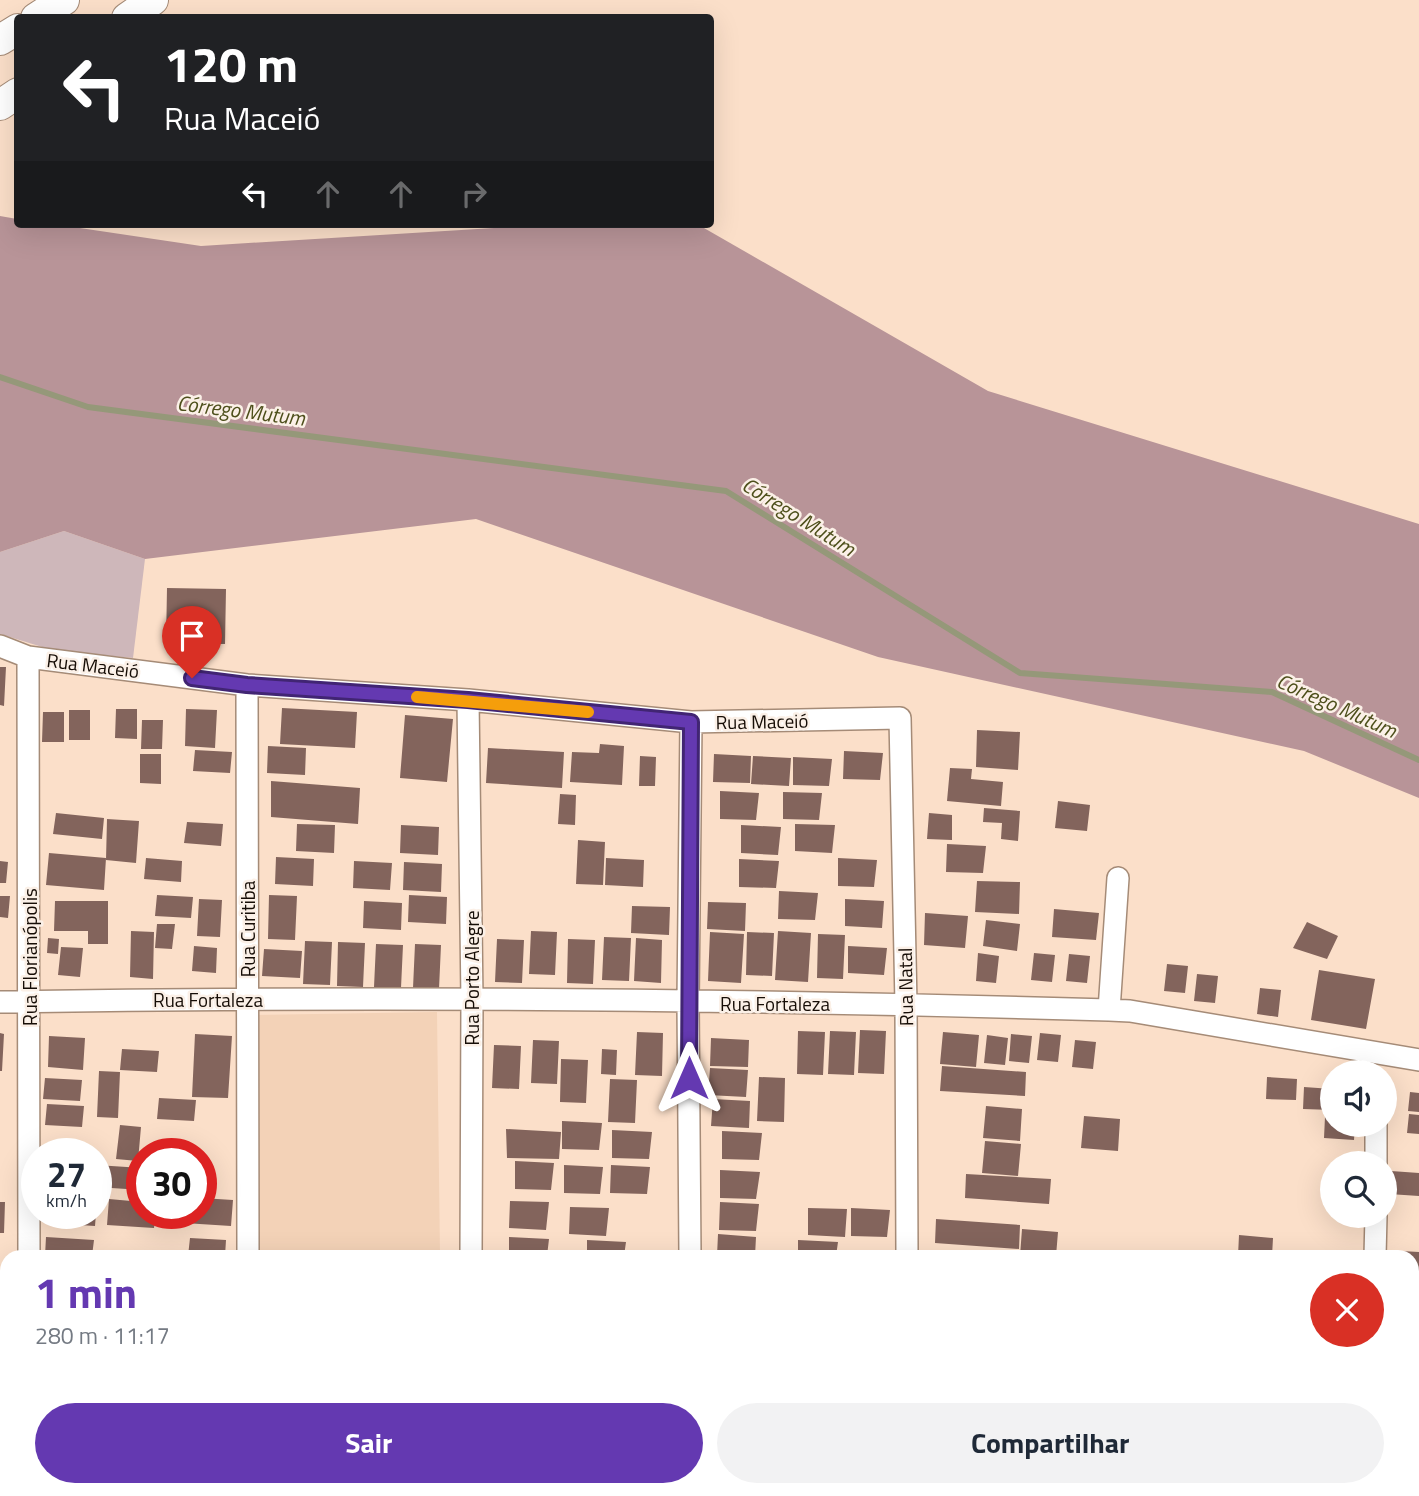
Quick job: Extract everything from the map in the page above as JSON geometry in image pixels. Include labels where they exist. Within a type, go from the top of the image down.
[{"type":"main road","points":[[42,14],[64,0]]},
{"type":"main road","points":[[133,14],[153,0]]},
{"type":"street","name":"Rua Maceió","points":[[0,646],[28,657],[247,685],[468,700],[691,722],[900,718]]},
{"type":"street","name":"Rua Florianópolis","points":[[28,657],[29,1250]]},
{"type":"street","name":"Rua Curitiba","points":[[247,685],[248,1250]]},
{"type":"street","name":"Rua Porto Alegre","points":[[468,700],[472,1000],[471,1250]]},
{"type":"street","name":"Rua Natal","points":[[900,718],[906,1004],[907,1250]]},
{"type":"street","points":[[690,1250],[688,1002],[691,722]]},
{"type":"street","points":[[1109,1010],[1118,878]]},
{"type":"street","name":"Rua Fortaleza","points":[[0,1002],[472,1000],[906,1004],[1109,1010],[1130,1011],[1363,1060]]},
{"type":"street","name":"Rua Fortaleza","points":[[1397,1062],[1419,1060]]},
{"type":"street","points":[[1375,1250],[1376,1228]]},
{"type":"shaded area","points":[[0,216],[14,218],[14,228],[80,228],[201,246],[494,228],[704,228],[988,391],[1419,524],[1419,798],[1304,751],[878,657],[476,519],[145,559],[64,531],[0,552]]},
{"type":"shaded area","points":[[64,531],[145,559],[133,658],[52,650],[0,634],[0,552]]},
{"type":"shaded area","points":[[437,1012],[440,1250],[255,1250],[253,1015]]},
{"type":"building","points":[[167,588],[226,589],[225,644],[166,643]]},
{"type":"building","points":[[0,667],[6,667],[4,706],[0,705]]},
{"type":"building","points":[[282,708],[357,712],[355,748],[280,744]]},
{"type":"building","points":[[116,709],[137,709],[137,739],[115,738]]},
{"type":"building","points":[[186,709],[217,710],[215,748],[185,746]]},
{"type":"building","points":[[69,710],[90,710],[90,740],[69,740]]},
{"type":"building","points":[[43,712],[64,712],[64,742],[42,742]]},
{"type":"building","points":[[405,715],[453,719],[447,782],[400,778]]},
{"type":"building","points":[[142,720],[163,720],[162,749],[141,749]]},
{"type":"building","points":[[977,730],[1020,732],[1018,770],[976,767]]},
{"type":"building","points":[[600,744],[624,746],[622,785],[570,782],[572,752],[599,753]]},
{"type":"building","points":[[268,746],[306,748],[305,775],[267,773]]},
{"type":"building","points":[[488,748],[564,752],[562,788],[486,783]]},
{"type":"building","points":[[195,750],[232,752],[230,773],[193,771]]},
{"type":"building","points":[[844,751],[883,753],[880,780],[843,779]]},
{"type":"building","points":[[140,754],[161,754],[161,784],[140,783]]},
{"type":"building","points":[[714,754],[751,756],[750,783],[713,782]]},
{"type":"building","points":[[640,756],[656,757],[655,786],[639,786]]},
{"type":"building","points":[[753,756],[791,758],[789,786],[751,784]]},
{"type":"building","points":[[793,757],[832,759],[829,786],[793,785]]},
{"type":"building","points":[[950,768],[972,769],[971,779],[1003,782],[1001,806],[947,801]]},
{"type":"building","points":[[271,781],[360,788],[358,824],[271,817]]},
{"type":"building","points":[[720,791],[759,793],[756,820],[720,819]]},
{"type":"building","points":[[783,792],[822,793],[819,820],[783,819]]},
{"type":"building","points":[[560,794],[576,795],[575,825],[558,824]]},
{"type":"building","points":[[1058,801],[1090,805],[1087,831],[1055,828]]},
{"type":"building","points":[[984,808],[1020,811],[1018,841],[1001,839],[1002,823],[983,822]]},
{"type":"building","points":[[56,813],[104,818],[102,839],[53,834]]},
{"type":"building","points":[[929,813],[952,815],[952,840],[927,839]]},
{"type":"building","points":[[107,819],[139,821],[136,863],[106,860]]},
{"type":"building","points":[[187,822],[223,824],[221,846],[184,843]]},
{"type":"building","points":[[297,824],[335,825],[334,853],[296,851]]},
{"type":"building","points":[[795,824],[835,825],[832,853],[795,851]]},
{"type":"building","points":[[401,825],[439,827],[438,855],[400,853]]},
{"type":"building","points":[[741,825],[781,827],[778,855],[741,853]]},
{"type":"building","points":[[578,840],[605,842],[603,885],[576,884]]},
{"type":"building","points":[[947,844],[986,846],[983,873],[946,872]]},
{"type":"building","points":[[49,853],[106,858],[104,890],[46,885]]},
{"type":"building","points":[[276,857],[314,859],[313,886],[275,884]]},
{"type":"building","points":[[146,858],[182,861],[181,882],[144,879]]},
{"type":"building","points":[[606,858],[644,860],[643,887],[605,885]]},
{"type":"building","points":[[838,858],[877,860],[874,887],[838,886]]},
{"type":"building","points":[[739,859],[779,861],[776,888],[739,887]]},
{"type":"building","points":[[0,861],[8,862],[6,883],[0,883]]},
{"type":"building","points":[[354,861],[392,863],[390,890],[353,888]]},
{"type":"building","points":[[404,862],[442,864],[441,892],[403,890]]},
{"type":"building","points":[[977,881],[1020,882],[1019,914],[975,912]]},
{"type":"building","points":[[779,891],[818,893],[815,920],[778,919]]},
{"type":"building","points":[[157,895],[193,897],[191,918],[155,916]]},
{"type":"building","points":[[269,895],[297,896],[295,940],[268,939]]},
{"type":"building","points":[[409,895],[447,897],[446,924],[408,922]]},
{"type":"building","points":[[0,896],[10,896],[8,918],[0,917]]},
{"type":"building","points":[[199,899],[222,900],[220,937],[197,936]]},
{"type":"building","points":[[845,899],[884,901],[882,928],[845,926]]},
{"type":"building","points":[[55,901],[108,901],[108,944],[88,944],[88,931],[54,931]]},
{"type":"building","points":[[364,901],[402,903],[401,930],[363,928]]},
{"type":"building","points":[[708,902],[746,903],[745,931],[707,929]]},
{"type":"building","points":[[632,906],[670,907],[669,935],[631,933]]},
{"type":"building","points":[[1054,909],[1099,913],[1096,940],[1052,937]]},
{"type":"building","points":[[925,913],[968,916],[965,948],[924,945]]},
{"type":"building","points":[[986,920],[1020,924],[1017,951],[983,946]]},
{"type":"building","points":[[1307,922],[1338,936],[1327,959],[1293,948]]},
{"type":"building","points":[[157,924],[175,924],[172,949],[155,948]]},
{"type":"building","points":[[131,931],[154,932],[153,979],[130,977]]},
{"type":"building","points":[[531,931],[557,932],[555,975],[529,974]]},
{"type":"building","points":[[778,931],[811,933],[808,982],[775,980]]},
{"type":"building","points":[[710,932],[744,934],[741,983],[708,981]]},
{"type":"building","points":[[747,932],[774,933],[772,976],[746,975]]},
{"type":"building","points":[[818,934],[845,935],[843,979],[817,978]]},
{"type":"building","points":[[604,937],[631,938],[629,981],[602,980]]},
{"type":"building","points":[[48,938],[59,939],[58,954],[47,953]]},
{"type":"building","points":[[636,938],[662,940],[661,983],[634,981]]},
{"type":"building","points":[[497,939],[524,940],[522,983],[495,982]]},
{"type":"building","points":[[568,939],[595,940],[593,984],[567,983]]},
{"type":"building","points":[[305,941],[332,942],[330,985],[303,984]]},
{"type":"building","points":[[338,942],[365,943],[363,987],[337,986]]},
{"type":"building","points":[[376,944],[403,945],[401,988],[374,987]]},
{"type":"building","points":[[415,944],[441,945],[439,989],[413,988]]},
{"type":"building","points":[[194,946],[217,948],[216,973],[192,971]]},
{"type":"building","points":[[848,946],[887,948],[884,975],[848,973]]},
{"type":"building","points":[[61,947],[83,948],[80,977],[58,975]]},
{"type":"building","points":[[264,949],[302,951],[300,978],[262,976]]},
{"type":"building","points":[[978,953],[999,956],[996,983],[976,981]]},
{"type":"building","points":[[1034,953],[1055,955],[1052,982],[1031,980]]},
{"type":"building","points":[[1069,954],[1090,956],[1087,983],[1066,981]]},
{"type":"building","points":[[1167,964],[1188,966],[1185,993],[1164,991]]},
{"type":"building","points":[[1319,970],[1375,979],[1366,1029],[1311,1020]]},
{"type":"building","points":[[1197,974],[1218,976],[1215,1003],[1194,1001]]},
{"type":"building","points":[[1260,988],[1281,990],[1278,1017],[1257,1014]]},
{"type":"building","points":[[860,1030],[886,1031],[884,1074],[858,1073]]},
{"type":"building","points":[[798,1031],[825,1032],[823,1075],[797,1074]]},
{"type":"building","points":[[830,1031],[856,1032],[854,1075],[828,1074]]},
{"type":"building","points":[[637,1032],[663,1033],[662,1076],[635,1075]]},
{"type":"building","points":[[943,1032],[979,1035],[976,1067],[940,1064]]},
{"type":"building","points":[[0,1033],[4,1034],[2,1071],[0,1071]]},
{"type":"building","points":[[1040,1033],[1061,1035],[1058,1062],[1037,1060]]},
{"type":"building","points":[[195,1034],[232,1036],[228,1098],[192,1097]]},
{"type":"building","points":[[1011,1034],[1032,1036],[1029,1063],[1009,1061]]},
{"type":"building","points":[[987,1035],[1008,1038],[1005,1065],[984,1063]]},
{"type":"building","points":[[49,1036],[85,1038],[83,1070],[48,1067]]},
{"type":"building","points":[[711,1038],[749,1040],[748,1067],[710,1066]]},
{"type":"building","points":[[533,1040],[559,1041],[557,1084],[531,1083]]},
{"type":"building","points":[[1075,1040],[1096,1042],[1093,1069],[1072,1067]]},
{"type":"building","points":[[494,1045],[521,1046],[519,1089],[492,1088]]},
{"type":"building","points":[[122,1049],[159,1051],[157,1072],[120,1070]]},
{"type":"building","points":[[602,1049],[617,1050],[616,1075],[601,1074]]},
{"type":"building","points":[[561,1059],[588,1060],[586,1103],[560,1102]]},
{"type":"building","points":[[942,1066],[1026,1072],[1025,1096],[940,1091]]},
{"type":"building","points":[[710,1068],[748,1070],[746,1097],[708,1095]]},
{"type":"building","points":[[99,1071],[120,1072],[118,1118],[97,1117]]},
{"type":"building","points":[[759,1077],[785,1078],[784,1122],[757,1121]]},
{"type":"building","points":[[1267,1077],[1297,1079],[1296,1100],[1266,1099]]},
{"type":"building","points":[[45,1078],[82,1080],[80,1101],[43,1099]]},
{"type":"building","points":[[610,1079],[637,1080],[635,1123],[608,1122]]},
{"type":"building","points":[[1304,1087],[1320,1088],[1320,1110],[1303,1109]]},
{"type":"building","points":[[1410,1092],[1419,1093],[1419,1112],[1408,1111]]},
{"type":"building","points":[[159,1098],[196,1100],[194,1121],[157,1119]]},
{"type":"building","points":[[713,1099],[750,1101],[749,1128],[711,1126]]},
{"type":"building","points":[[47,1104],[84,1106],[82,1127],[45,1125]]},
{"type":"building","points":[[986,1106],[1022,1109],[1020,1141],[983,1138]]},
{"type":"building","points":[[1409,1114],[1419,1115],[1419,1134],[1407,1133]]},
{"type":"building","points":[[1084,1116],[1120,1119],[1118,1151],[1081,1148]]},
{"type":"building","points":[[562,1121],[602,1123],[599,1150],[562,1149]]},
{"type":"building","points":[[120,1125],[141,1127],[140,1138],[126,1138],[126,1160],[116,1159]]},
{"type":"building","points":[[506,1129],[561,1132],[559,1159],[507,1158]]},
{"type":"building","points":[[612,1130],[652,1132],[649,1159],[612,1158]]},
{"type":"building","points":[[722,1131],[762,1133],[759,1160],[722,1159]]},
{"type":"building","points":[[1324,1137],[1354,1137],[1354,1140]]},
{"type":"building","points":[[985,1141],[1021,1144],[1018,1176],[982,1173]]},
{"type":"building","points":[[515,1161],[554,1163],[551,1190],[515,1189]]},
{"type":"building","points":[[564,1165],[603,1167],[600,1194],[564,1193]]},
{"type":"building","points":[[611,1165],[650,1167],[647,1194],[610,1193]]},
{"type":"building","points":[[112,1166],[126,1167],[126,1189],[112,1188]]},
{"type":"building","points":[[720,1170],[760,1172],[756,1199],[720,1198]]},
{"type":"building","points":[[1397,1171],[1419,1173],[1419,1196],[1397,1195]]},
{"type":"building","points":[[966,1174],[1051,1179],[1049,1204],[965,1198]]},
{"type":"building","points":[[112,1199],[126,1201],[126,1226],[112,1225]]},
{"type":"building","points":[[217,1199],[233,1200],[231,1226],[217,1225]]},
{"type":"building","points":[[510,1201],[549,1202],[546,1230],[509,1228]]},
{"type":"building","points":[[0,1202],[5,1202],[4,1233],[0,1233]]},
{"type":"building","points":[[720,1202],[759,1204],[756,1231],[719,1230]]},
{"type":"building","points":[[570,1207],[609,1208],[606,1236],[569,1234]]},
{"type":"building","points":[[808,1208],[847,1209],[845,1237],[808,1235]]},
{"type":"building","points":[[851,1208],[890,1210],[887,1237],[851,1236]]},
{"type":"building","points":[[936,1219],[1020,1225],[1019,1249],[935,1243]]},
{"type":"building","points":[[1022,1229],[1058,1232],[1056,1250],[1020,1250]]},
{"type":"building","points":[[718,1234],[756,1237],[755,1250],[717,1250]]},
{"type":"building","points":[[1239,1235],[1273,1238],[1272,1250],[1238,1250]]},
{"type":"building","points":[[46,1237],[94,1240],[93,1250],[45,1250]]},
{"type":"building","points":[[509,1237],[549,1239],[548,1250],[509,1250]]},
{"type":"building","points":[[190,1238],[226,1240],[225,1250],[189,1250]]},
{"type":"building","points":[[587,1240],[626,1242],[625,1250],[587,1250]]},
{"type":"building","points":[[798,1240],[838,1242],[837,1250],[798,1250]]},
{"type":"waterway","name":"Córrego Mutum","points":[[0,377],[88,407],[726,491],[1020,673],[1272,692],[1419,760]]},
{"type":"slow traffic","points":[[417,697],[588,712]]},
{"type":"route","points":[[192,678],[247,685],[468,700],[691,722],[689,1078]]}]
